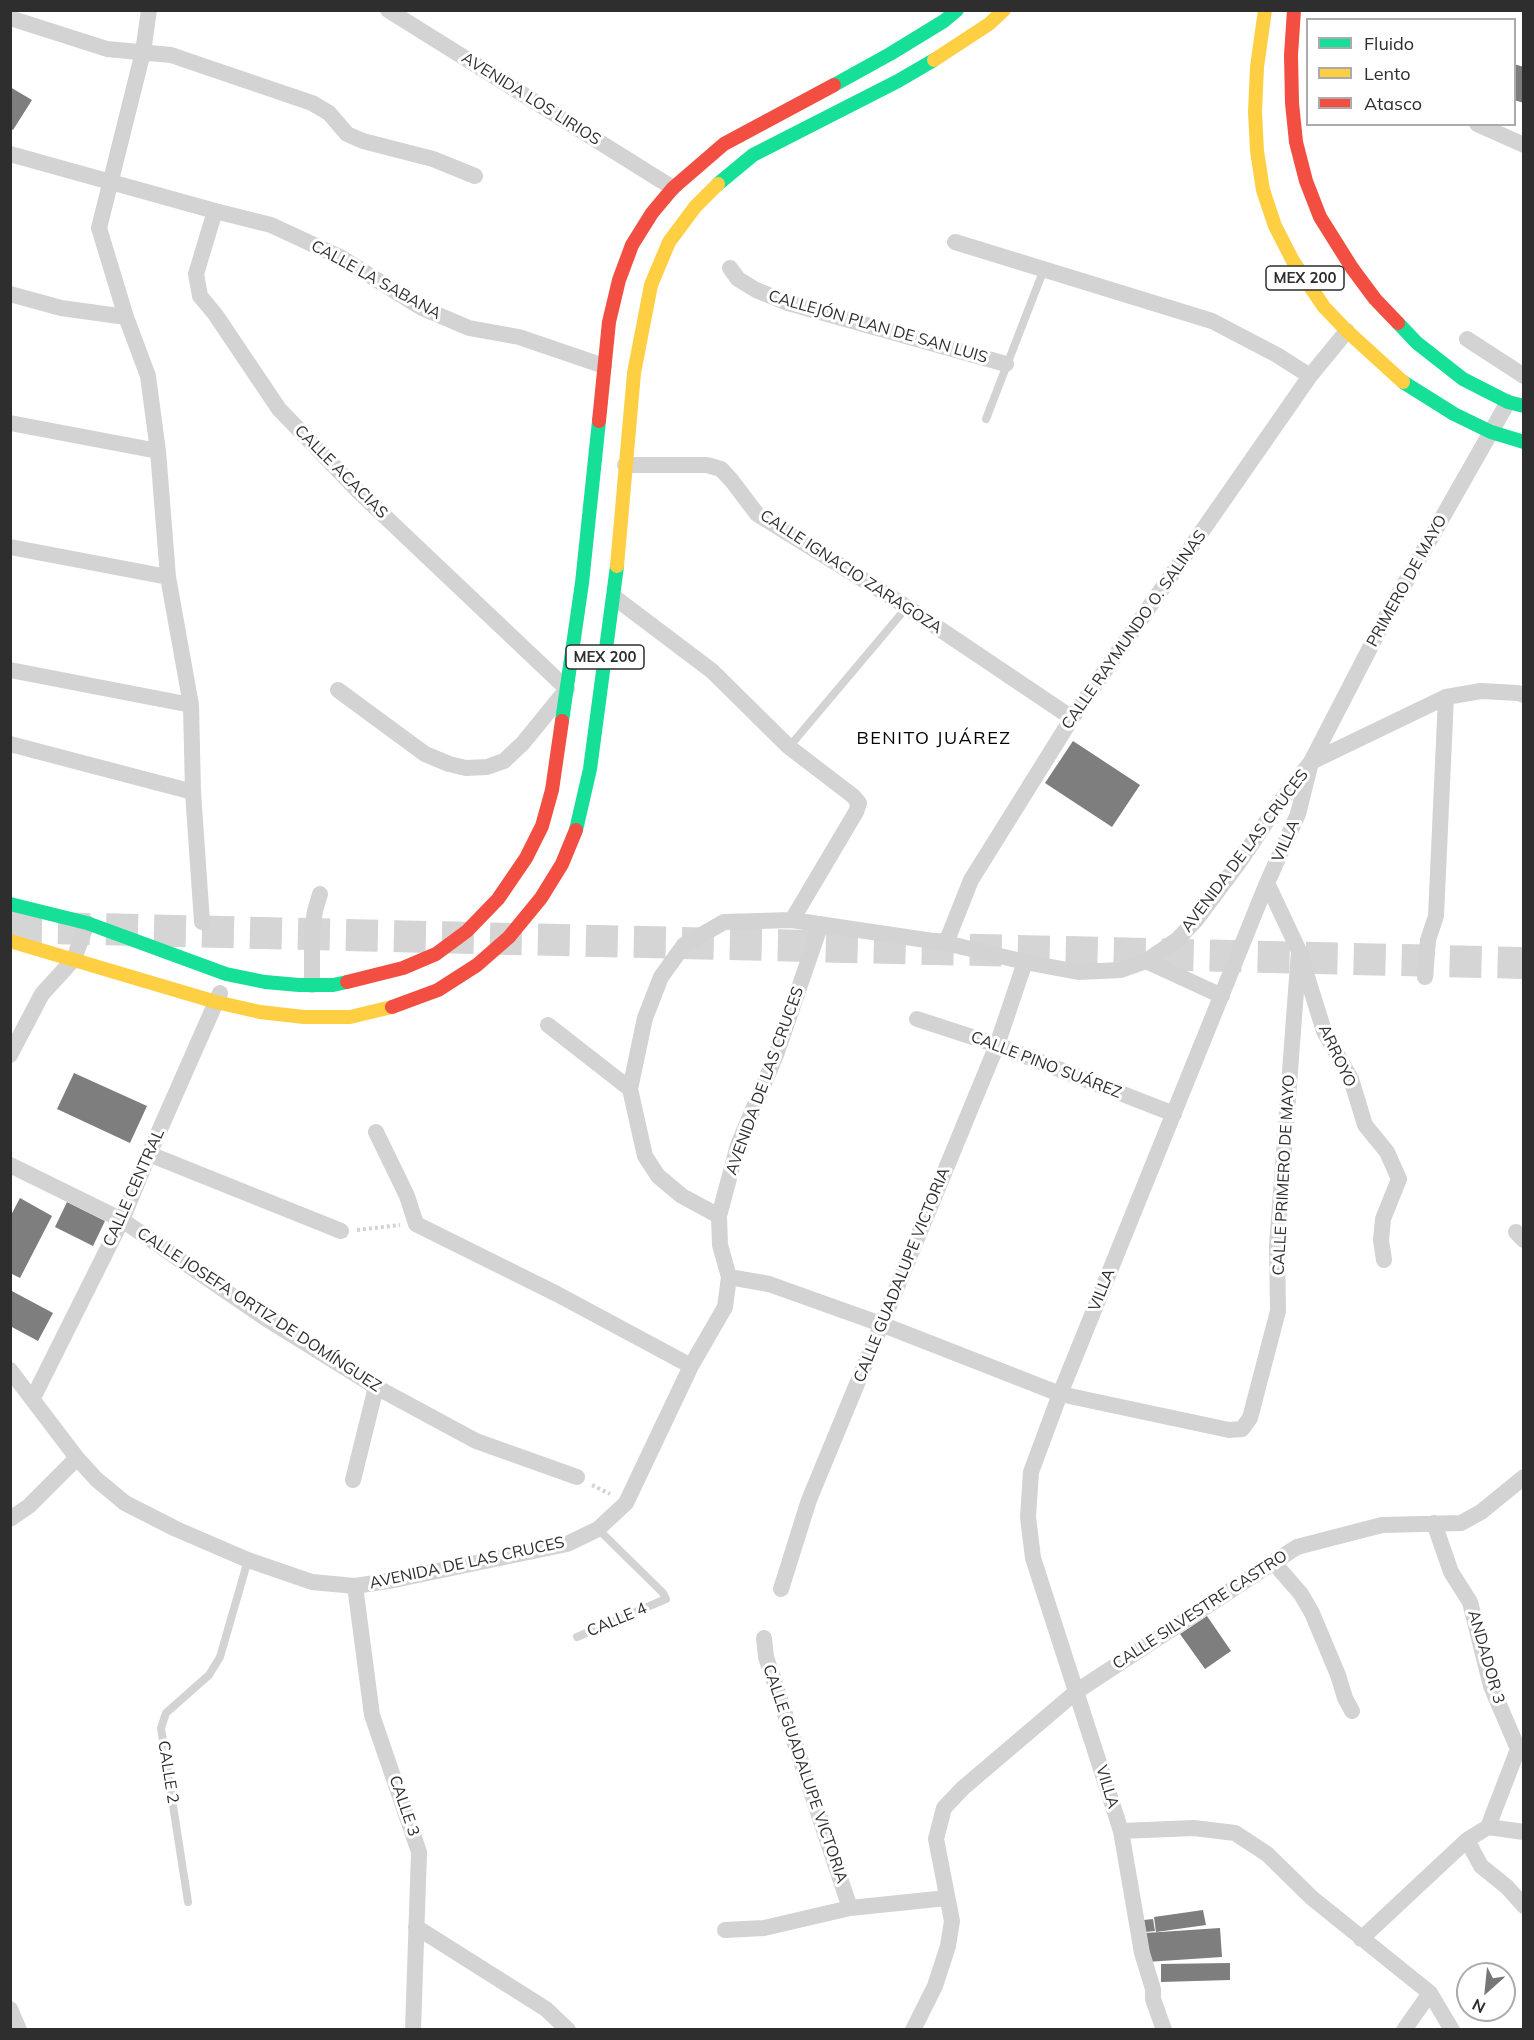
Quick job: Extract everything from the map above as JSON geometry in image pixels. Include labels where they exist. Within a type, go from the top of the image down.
[{"type":"main road","name":"MEX 200","points":[[10,904],[87,923],[226,974],[265,982],[312,985],[333,985],[403,968],[436,954],[467,931],[498,899],[526,858],[542,826],[552,790],[582,583],[609,321],[619,280],[632,245],[652,213],[674,188],[724,144],[890,54],[944,21],[957,10]]},
{"type":"main road","name":"MEX 200","points":[[10,941],[216,1002],[260,1012],[304,1017],[350,1017],[388,1009],[438,990],[477,966],[509,937],[552,881],[577,828],[590,769],[614,597],[634,373],[651,285],[669,242],[695,207],[753,155],[898,81],[951,50],[989,24],[1004,10]]},
{"type":"main road","name":"MEX 200","points":[[1265,10],[1261,31],[1255,112],[1257,151],[1263,190],[1275,226],[1293,261],[1324,307],[1406,384],[1454,414],[1491,432],[1524,442]]},
{"type":"main road","name":"MEX 200","points":[[1294,10],[1291,55],[1296,142],[1306,181],[1320,217],[1352,268],[1375,299],[1417,343],[1463,379],[1516,404]]},
{"type":"street","points":[[149,10],[143,52],[99,228],[126,317],[148,376],[158,451],[168,577],[191,705],[193,792],[202,922]]},
{"type":"street","name":"AVENIDA LOS LIRIOS","points":[[388,10],[674,188]]},
{"type":"street","points":[[10,18],[107,49],[171,55],[312,103],[329,113],[347,134],[363,141],[434,159],[476,176]]},
{"type":"street","points":[[1482,126],[1524,145]]},
{"type":"street","name":"CALLE LA SABANA","points":[[10,154],[271,225],[340,257],[422,308],[469,328],[519,337],[604,366]]},
{"type":"street","name":"CALLE ACACIAS","points":[[215,211],[196,274],[200,296],[215,314],[279,409],[358,491],[567,689]]},
{"type":"street","points":[[956,242],[1212,321],[1277,355],[1310,376]]},
{"type":"street","name":"CALLEJÓN PLAN DE SAN LUIS","points":[[730,268],[738,279],[756,290],[788,303],[1006,364]]},
{"type":"street","points":[[10,294],[61,308],[126,317]]},
{"type":"street","name":"CALLE RAYMUNDO O. SALINAS","points":[[946,943],[972,880],[1072,718],[1310,376],[1347,331]]},
{"type":"street","points":[[1467,339],[1524,376]]},
{"type":"street","name":"PRIMERO DE MAYO","points":[[1311,762],[1388,613],[1491,432],[1516,404]]},
{"type":"street","points":[[10,423],[158,451]]},
{"type":"street","name":"CALLE IGNACIO ZARAGOZA","points":[[626,465],[707,465],[721,469],[757,514],[907,607],[1072,718]]},
{"type":"street","points":[[10,547],[168,577]]},
{"type":"street","points":[[614,597],[712,671],[789,747],[859,803],[856,812],[792,920]]},
{"type":"street","points":[[10,670],[191,705]]},
{"type":"street","points":[[338,690],[424,754],[466,768],[487,767],[504,761],[523,743],[567,689]]},
{"type":"street","name":"AVENIDA DE LAS CRUCES","points":[[10,1370],[76,1458],[124,1503],[176,1529],[248,1560],[312,1582],[355,1586],[394,1581],[567,1544],[598,1529],[626,1503],[691,1366],[725,1307],[729,1277],[720,1245],[719,1216],[738,1145],[776,1054],[821,924],[946,943],[1078,972],[1121,970],[1146,961],[1178,939],[1196,920],[1311,762],[1446,697],[1481,691],[1524,695]]},
{"type":"street","points":[[1425,977],[1428,940],[1436,916],[1446,697]]},
{"type":"street","points":[[10,744],[193,792]]},
{"type":"street","name":"VILLA","points":[[1164,2030],[1153,2000],[1153,1989],[1142,1953],[1120,1831],[1033,1558],[1029,1517],[1031,1472],[1060,1394],[1268,882],[1298,814],[1311,762]]},
{"type":"street","name":"ARROYO","points":[[1268,882],[1299,951],[1324,1031],[1351,1079],[1365,1125],[1387,1152],[1399,1179],[1383,1219],[1384,1260]]},
{"type":"street","points":[[312,985],[312,932],[320,894]]},
{"type":"street","points":[[719,1216],[682,1196],[658,1176],[645,1156],[630,1089],[645,1018],[661,977],[684,945],[724,922],[792,920],[821,924]]},
{"type":"street","points":[[10,1055],[42,994],[74,959],[87,923]]},
{"type":"street","name":"CALLE PRIMERO DE MAYO","points":[[1060,1394],[1229,1430],[1242,1429],[1250,1418],[1278,1311],[1277,1245],[1299,951]]},
{"type":"street","points":[[1146,961],[1222,996]]},
{"type":"street","name":"CALLE GUADALUPE VICTORIA","points":[[781,1589],[809,1500],[997,1045],[1025,962]]},
{"type":"street","name":"CALLE CENTRAL","points":[[33,1398],[122,1220],[226,974]]},
{"type":"street","name":"CALLE PINO SUÁREZ","points":[[917,1019],[997,1045],[1174,1114]]},
{"type":"street","points":[[548,1025],[630,1089]]},
{"type":"street","points":[[376,1132],[407,1196],[416,1224],[557,1294],[691,1366]]},
{"type":"street","points":[[148,1154],[341,1231]]},
{"type":"street","name":"CALLE JOSEFA ORTIZ DE DOMÍNGUEZ","points":[[10,1165],[122,1220],[265,1318],[376,1387],[476,1441],[577,1477]]},
{"type":"street","points":[[729,1277],[769,1284],[881,1324],[1060,1394]]},
{"type":"street","points":[[353,1480],[376,1387]]},
{"type":"street","points":[[11,1521],[76,1458]]},
{"type":"street","name":"CALLE SILVESTRE CASTRO","points":[[947,1898],[936,1839],[944,1808],[963,1788],[1077,1691],[1297,1547],[1382,1525],[1461,1523],[1481,1512],[1524,1477]]},
{"type":"street","name":"ANDADOR 3","points":[[1434,1523],[1451,1572],[1470,1602],[1491,1686],[1521,1748],[1488,1827]]},
{"type":"street","points":[[1274,1563],[1300,1594],[1312,1613],[1352,1711]]},
{"type":"street","name":"CALLE 3","points":[[355,1586],[372,1715],[419,1852],[412,2030]]},
{"type":"street","name":"CALLE GUADALUPE VICTORIA","points":[[764,1638],[766,1657],[850,1908]]},
{"type":"street","points":[[1361,1939],[1467,1840],[1488,1827],[1524,1832]]},
{"type":"street","points":[[1120,1831],[1194,1828],[1235,1833],[1267,1854],[1312,1898],[1430,1993],[1452,2030]]},
{"type":"street","points":[[1467,1840],[1481,1866],[1507,1887],[1524,1906]]},
{"type":"street","points":[[725,1930],[764,1928],[850,1908],[947,1898],[952,1921],[948,1946],[935,1986],[913,2030]]},
{"type":"street","points":[[416,1928],[546,2010],[568,2030]]},
{"type":"street","points":[[1404,2030],[1430,1993]]},
{"type":"street","points":[[10,2009],[19,2030]]},
{"type":"lane","name":"CALLEJÓN PLAN DE SAN LUIS","points":[[1006,364],[1044,269]]},
{"type":"lane","points":[[986,419],[1006,364]]},
{"type":"lane","points":[[789,747],[907,607]]},
{"type":"lane","name":"CALLE 4","points":[[577,1637],[666,1599],[663,1593],[598,1529]]},
{"type":"lane","name":"CALLE 2","points":[[188,1902],[161,1728],[166,1713],[209,1675],[220,1657],[248,1560]]},
{"type":"path","points":[[341,1231],[416,1224]]},
{"type":"path","points":[[577,1477],[626,1503]]},
{"type":"building","points":[[1516,65],[1524,67],[1524,103],[1516,101]]},
{"type":"building","points":[[10,87],[32,100],[13,130],[10,128]]},
{"type":"building","points":[[1073,741],[1140,785],[1112,827],[1045,783]]},
{"type":"building","points":[[74,1073],[147,1106],[130,1143],[57,1109]]},
{"type":"building","points":[[20,1198],[52,1216],[20,1278],[10,1273],[10,1217]]},
{"type":"building","points":[[67,1202],[105,1221],[93,1246],[55,1227]]},
{"type":"building","points":[[10,1290],[53,1313],[38,1341],[10,1326]]},
{"type":"building","points":[[1207,1616],[1231,1651],[1205,1669],[1180,1634]]},
{"type":"building","points":[[1203,1910],[1206,1925],[1156,1932],[1154,1917]]},
{"type":"building","points":[[1153,1919],[1155,1931],[1145,1932],[1144,1920]]},
{"type":"building","points":[[1220,1928],[1222,1957],[1146,1962],[1145,1933]]},
{"type":"building","points":[[1230,1963],[1230,1980],[1161,1982],[1161,1964]]},
{"type":"tunnel","points":[[10,927],[1524,963]]},
{"type":"traffic: fast","points":[[834,85],[890,54],[944,21],[957,10]]},
{"type":"traffic: fast","points":[[718,184],[753,155],[898,81],[934,60]]},
{"type":"traffic: fast","points":[[1398,323],[1417,343],[1463,379],[1508,402],[1524,406]]},
{"type":"traffic: fast","points":[[1403,382],[1454,414],[1491,432],[1524,442]]},
{"type":"traffic: fast","points":[[562,721],[582,583],[599,421]]},
{"type":"traffic: fast","points":[[576,830],[590,769],[617,566]]},
{"type":"traffic: fast","points":[[10,904],[87,923],[226,974],[265,982],[299,985],[333,985],[347,982]]},
{"type":"traffic: slow","points":[[934,60],[989,24],[1004,10]]},
{"type":"traffic: slow","points":[[1265,10],[1257,67],[1255,112],[1257,151],[1263,190],[1275,226],[1293,261],[1324,307],[1403,382]]},
{"type":"traffic: slow","points":[[617,566],[634,373],[651,285],[669,242],[695,207],[718,184]]},
{"type":"traffic: slow","points":[[10,941],[216,1002],[260,1012],[304,1017],[350,1017],[392,1007]]},
{"type":"traffic: jam","points":[[1294,10],[1291,55],[1292,103],[1296,142],[1306,181],[1320,217],[1352,268],[1375,299],[1398,323]]},
{"type":"traffic: jam","points":[[599,421],[609,322],[619,280],[632,245],[652,213],[673,188],[724,144],[834,85]]},
{"type":"traffic: jam","points":[[347,982],[403,968],[436,954],[467,931],[498,899],[526,858],[542,826],[552,790],[562,721]]},
{"type":"traffic: jam","points":[[392,1007],[438,990],[477,965],[509,937],[541,898],[562,864],[576,830]]},
{"type":"district","name":"BENITO JUÁREZ","points":[[934,739]]}]
